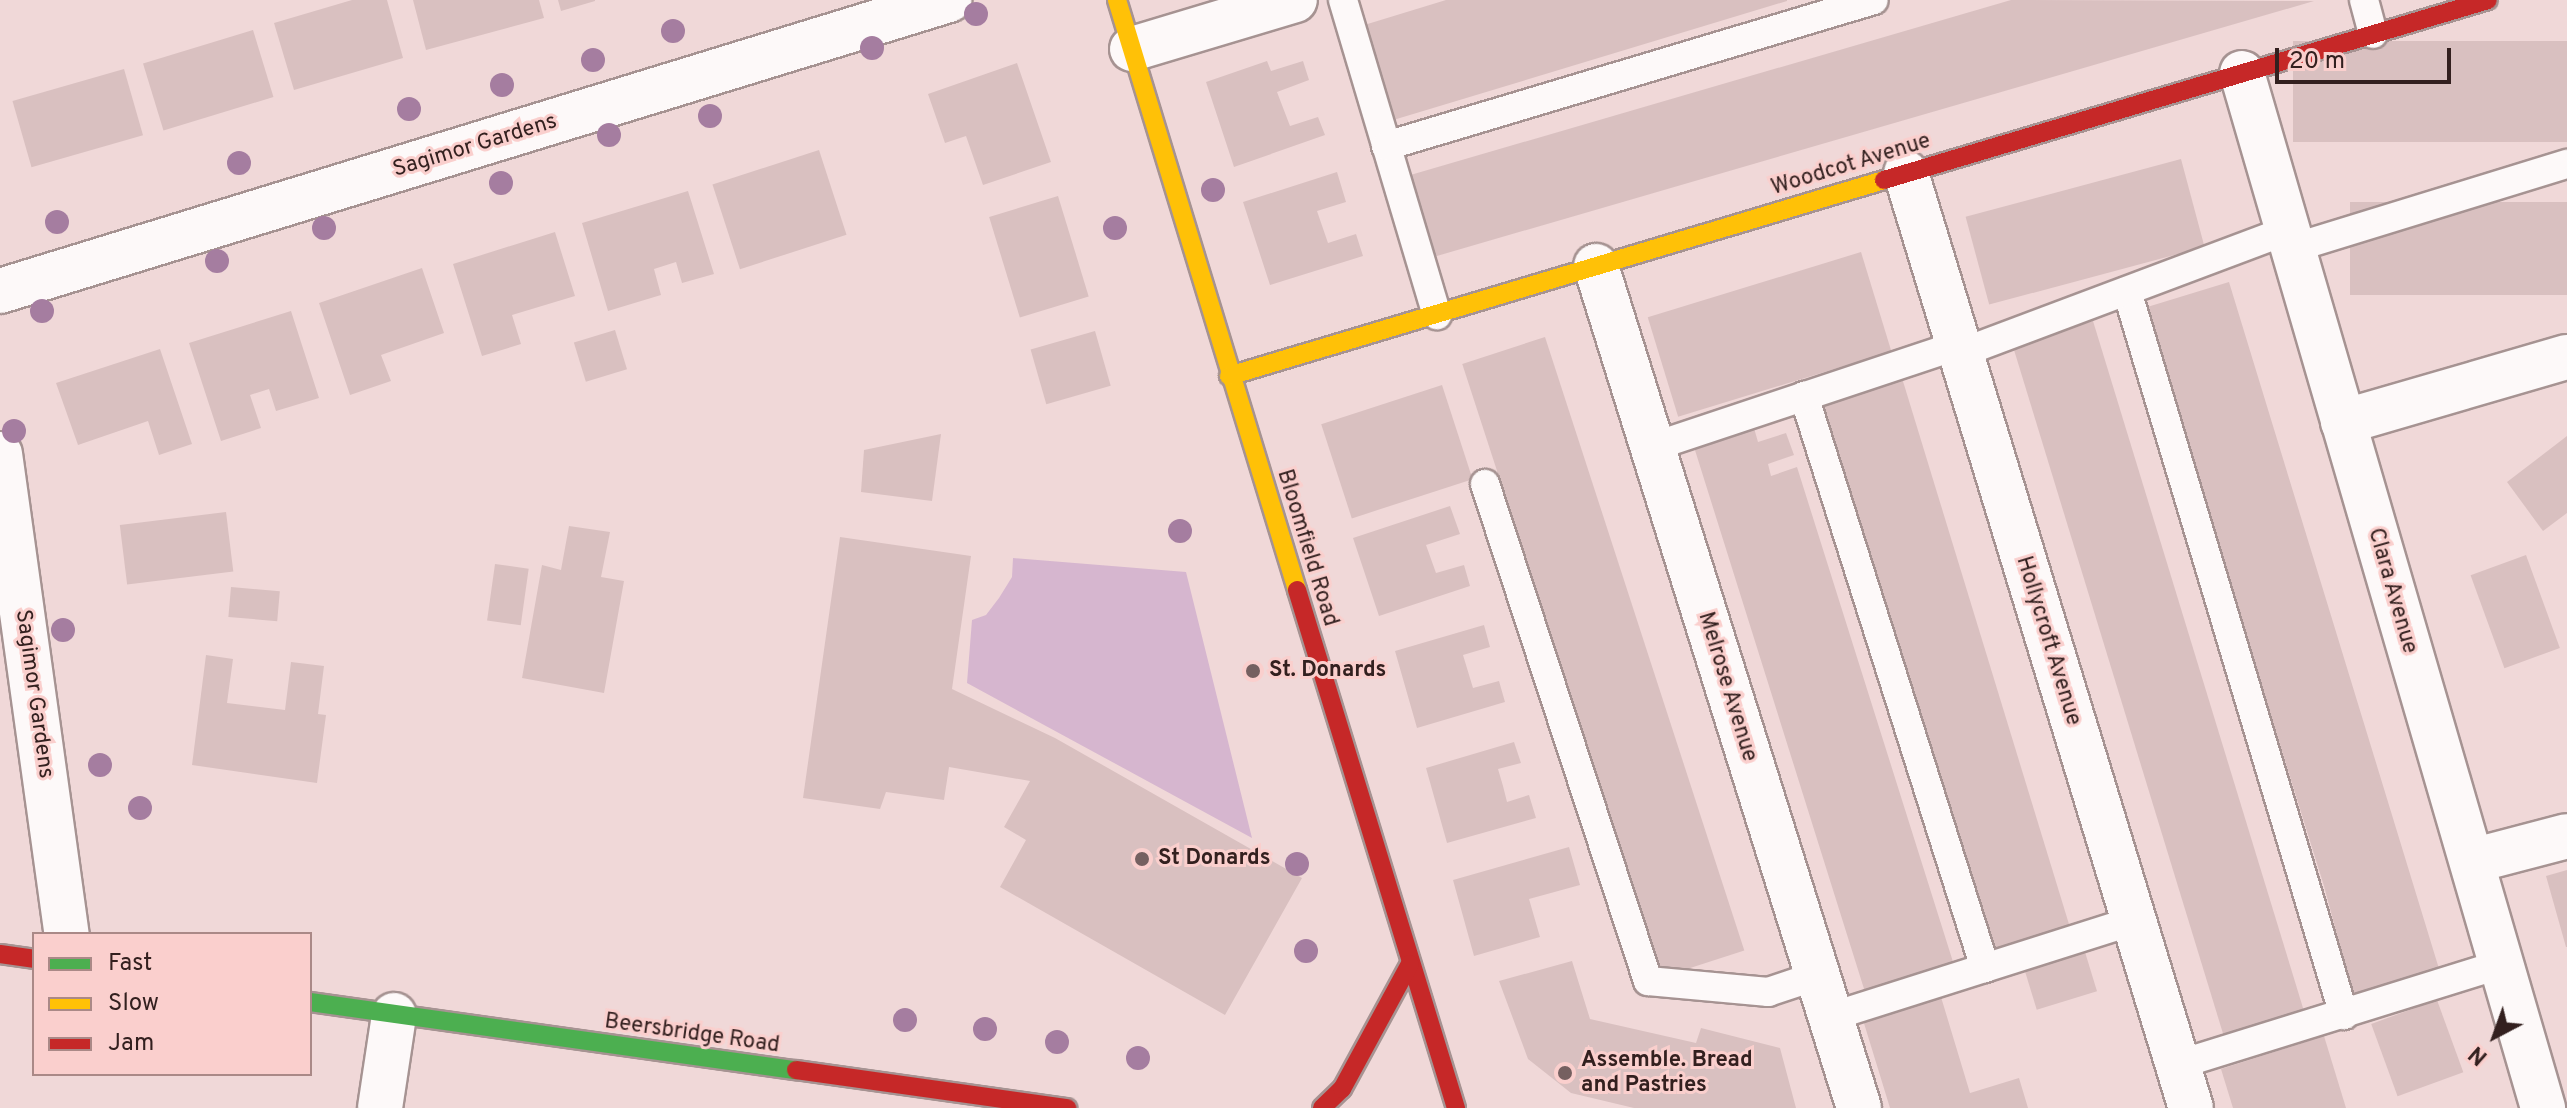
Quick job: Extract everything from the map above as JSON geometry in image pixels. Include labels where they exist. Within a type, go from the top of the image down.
[{"type":"street","name":"Sagimor Gardens","points":[[0,291],[949,0]]},
{"type":"street","name":"Bloomfield Road","points":[[1117,0],[1229,376],[1456,1108]]},
{"type":"street","points":[[1132,49],[1295,0]]},
{"type":"street","name":"Woodcot Avenue","points":[[1229,376],[2488,0]]},
{"type":"street","name":"Clara Avenue","points":[[2242,73],[2288,240],[2543,1108]]},
{"type":"street","name":"Hollycroft Avenue","points":[[1906,173],[2191,1108]]},
{"type":"street","name":"Melrose Avenue","points":[[1596,266],[1859,1108]]},
{"type":"street","points":[[2343,422],[2567,357]]},
{"type":"street","name":"Sagimor Gardens","points":[[0,454],[67,932]]},
{"type":"street","points":[[2472,861],[2567,836]]},
{"type":"street","points":[[0,954],[32,959]]},
{"type":"street","points":[[1322,1108],[1342,1089],[1410,964]]},
{"type":"street","name":"Beersbridge Road","points":[[312,1002],[1067,1108]]},
{"type":"street","points":[[380,1108],[394,1015]]},
{"type":"lane","points":[[1343,0],[1437,315]]},
{"type":"lane","points":[[1386,146],[1874,0]]},
{"type":"lane","points":[[2364,0],[2373,34]]},
{"type":"lane","points":[[1652,447],[2288,240],[2567,164]]},
{"type":"lane","points":[[2127,291],[2344,1015]]},
{"type":"lane","points":[[1804,396],[1985,968]]},
{"type":"lane","points":[[1485,484],[1648,981],[1768,992],[1816,976]]},
{"type":"lane","points":[[1830,1017],[2133,921]]},
{"type":"lane","points":[[2177,1065],[2501,964]]},
{"type":"shaded area","points":[[1013,558],[1186,572],[1252,838],[967,683],[972,620],[986,615],[999,598],[1012,577]]},
{"type":"building","points":[[352,0],[387,0],[403,58],[294,90],[274,23]]},
{"type":"building","points":[[413,0],[539,0],[544,18],[426,50]]},
{"type":"building","points":[[558,0],[595,0],[595,1],[561,11]]},
{"type":"building","points":[[1446,0],[1787,1],[1390,121],[1361,26]]},
{"type":"building","points":[[2011,0],[2314,1],[1430,258],[1407,176]]},
{"type":"building","points":[[253,30],[273,97],[163,131],[143,64]]},
{"type":"building","points":[[2293,41],[2567,41],[2567,142],[2293,142]]},
{"type":"building","points":[[1267,61],[1271,71],[1303,61],[1309,80],[1277,92],[1290,126],[1318,117],[1325,135],[1234,167],[1206,82]]},
{"type":"building","points":[[1017,63],[1051,162],[983,185],[966,136],[945,143],[928,94]]},
{"type":"building","points":[[124,69],[143,135],[32,167],[12,101]]},
{"type":"building","points":[[819,150],[847,235],[740,269],[712,185]]},
{"type":"building","points":[[2181,159],[2205,247],[1989,305],[1966,217]]},
{"type":"building","points":[[1337,172],[1346,202],[1317,211],[1328,243],[1356,234],[1363,256],[1270,285],[1243,202]]},
{"type":"building","points":[[688,191],[714,274],[682,283],[676,262],[654,269],[661,295],[608,311],[582,223]]},
{"type":"building","points":[[1058,196],[1089,296],[1020,317],[989,217]]},
{"type":"building","points":[[2350,202],[2567,202],[2567,295],[2350,295]]},
{"type":"building","points":[[555,232],[575,296],[512,315],[521,344],[482,356],[453,264]]},
{"type":"building","points":[[1861,252],[1891,351],[1678,417],[1648,317]]},
{"type":"building","points":[[422,268],[444,333],[381,355],[391,381],[350,395],[319,303]]},
{"type":"building","points":[[2229,282],[2440,972],[2354,999],[2324,886],[2144,308]]},
{"type":"building","points":[[291,311],[319,398],[276,411],[269,389],[250,395],[261,428],[221,441],[189,343]]},
{"type":"building","points":[[2093,321],[2304,1012],[2224,1037],[2013,346]]},
{"type":"building","points":[[615,330],[627,369],[586,382],[574,343]]},
{"type":"building","points":[[1095,331],[1111,386],[1046,404],[1031,349]]},
{"type":"building","points":[[1545,337],[1744,950],[1662,977],[1462,364]]},
{"type":"building","points":[[160,349],[192,444],[159,455],[148,421],[78,445],[56,383]]},
{"type":"building","points":[[1902,378],[2071,930],[1986,956],[1817,404]]},
{"type":"building","points":[[1442,385],[1473,479],[1352,518],[1321,424]]},
{"type":"building","points":[[1754,428],[1758,442],[1786,433],[1794,455],[1768,464],[1771,476],[1797,467],[1954,965],[1865,992],[1694,447]]},
{"type":"building","points":[[941,434],[932,501],[861,492],[864,450]]},
{"type":"building","points":[[2567,436],[2567,513],[2543,531],[2507,482]]},
{"type":"building","points":[[1450,506],[1460,534],[1426,545],[1436,573],[1464,565],[1470,586],[1379,616],[1353,538]]},
{"type":"building","points":[[226,512],[233,572],[127,585],[120,525]]},
{"type":"building","points":[[569,526],[610,532],[601,577],[624,581],[604,693],[522,678],[542,565],[561,570]]},
{"type":"building","points":[[840,537],[971,556],[952,689],[1055,738],[1302,878],[1225,1015],[1000,887],[1026,840],[1004,827],[1030,781],[949,767],[944,800],[886,792],[880,809],[803,798]]},
{"type":"building","points":[[2526,555],[2560,648],[2504,668],[2471,575]]},
{"type":"building","points":[[495,564],[529,569],[521,625],[487,620]]},
{"type":"building","points":[[231,587],[280,591],[277,621],[228,617]]},
{"type":"building","points":[[1484,625],[1490,647],[1463,655],[1473,688],[1499,681],[1505,702],[1417,728],[1395,651]]},
{"type":"building","points":[[206,655],[233,659],[227,703],[285,710],[291,662],[324,666],[318,714],[326,715],[317,783],[192,765]]},
{"type":"building","points":[[1514,742],[1521,763],[1498,769],[1507,802],[1529,795],[1536,818],[1447,843],[1426,768]]},
{"type":"building","points":[[1569,847],[1580,885],[1529,899],[1540,937],[1474,956],[1453,880]]},
{"type":"building","points":[[2567,870],[2567,947],[2566,947],[2546,876]]},
{"type":"building","points":[[2085,952],[2097,991],[2037,1010],[2025,970]]},
{"type":"building","points":[[1572,961],[1590,1019],[1696,1043],[1701,1028],[1780,1048],[1796,1108],[1634,1108],[1571,1093],[1528,1059],[1499,981]]},
{"type":"building","points":[[1941,997],[1970,1093],[2019,1078],[2028,1108],[1890,1108],[1863,1020]]},
{"type":"building","points":[[2437,1000],[2463,1072],[2398,1096],[2371,1024]]},
{"type":"building","points":[[2324,1036],[2346,1108],[2233,1108],[2221,1069]]},
{"type":"traffic: fast","points":[[312,1002],[796,1070]]},
{"type":"traffic: slow","points":[[1117,0],[1297,590]]},
{"type":"traffic: slow","points":[[1229,376],[1884,180]]},
{"type":"traffic: jam","points":[[1884,180],[2488,0]]},
{"type":"traffic: jam","points":[[1297,590],[1456,1108]]},
{"type":"traffic: jam","points":[[0,954],[32,959]]},
{"type":"traffic: jam","points":[[1322,1108],[1342,1089],[1410,964]]},
{"type":"traffic: jam","points":[[796,1070],[1067,1108]]},
{"type":"place","name":"St. Donards","points":[[1253,671]]},
{"type":"place","name":"St Donards","points":[[1142,859]]},
{"type":"place","name":"Assemble. Bread and Pastries","points":[[1565,1073]]}]
